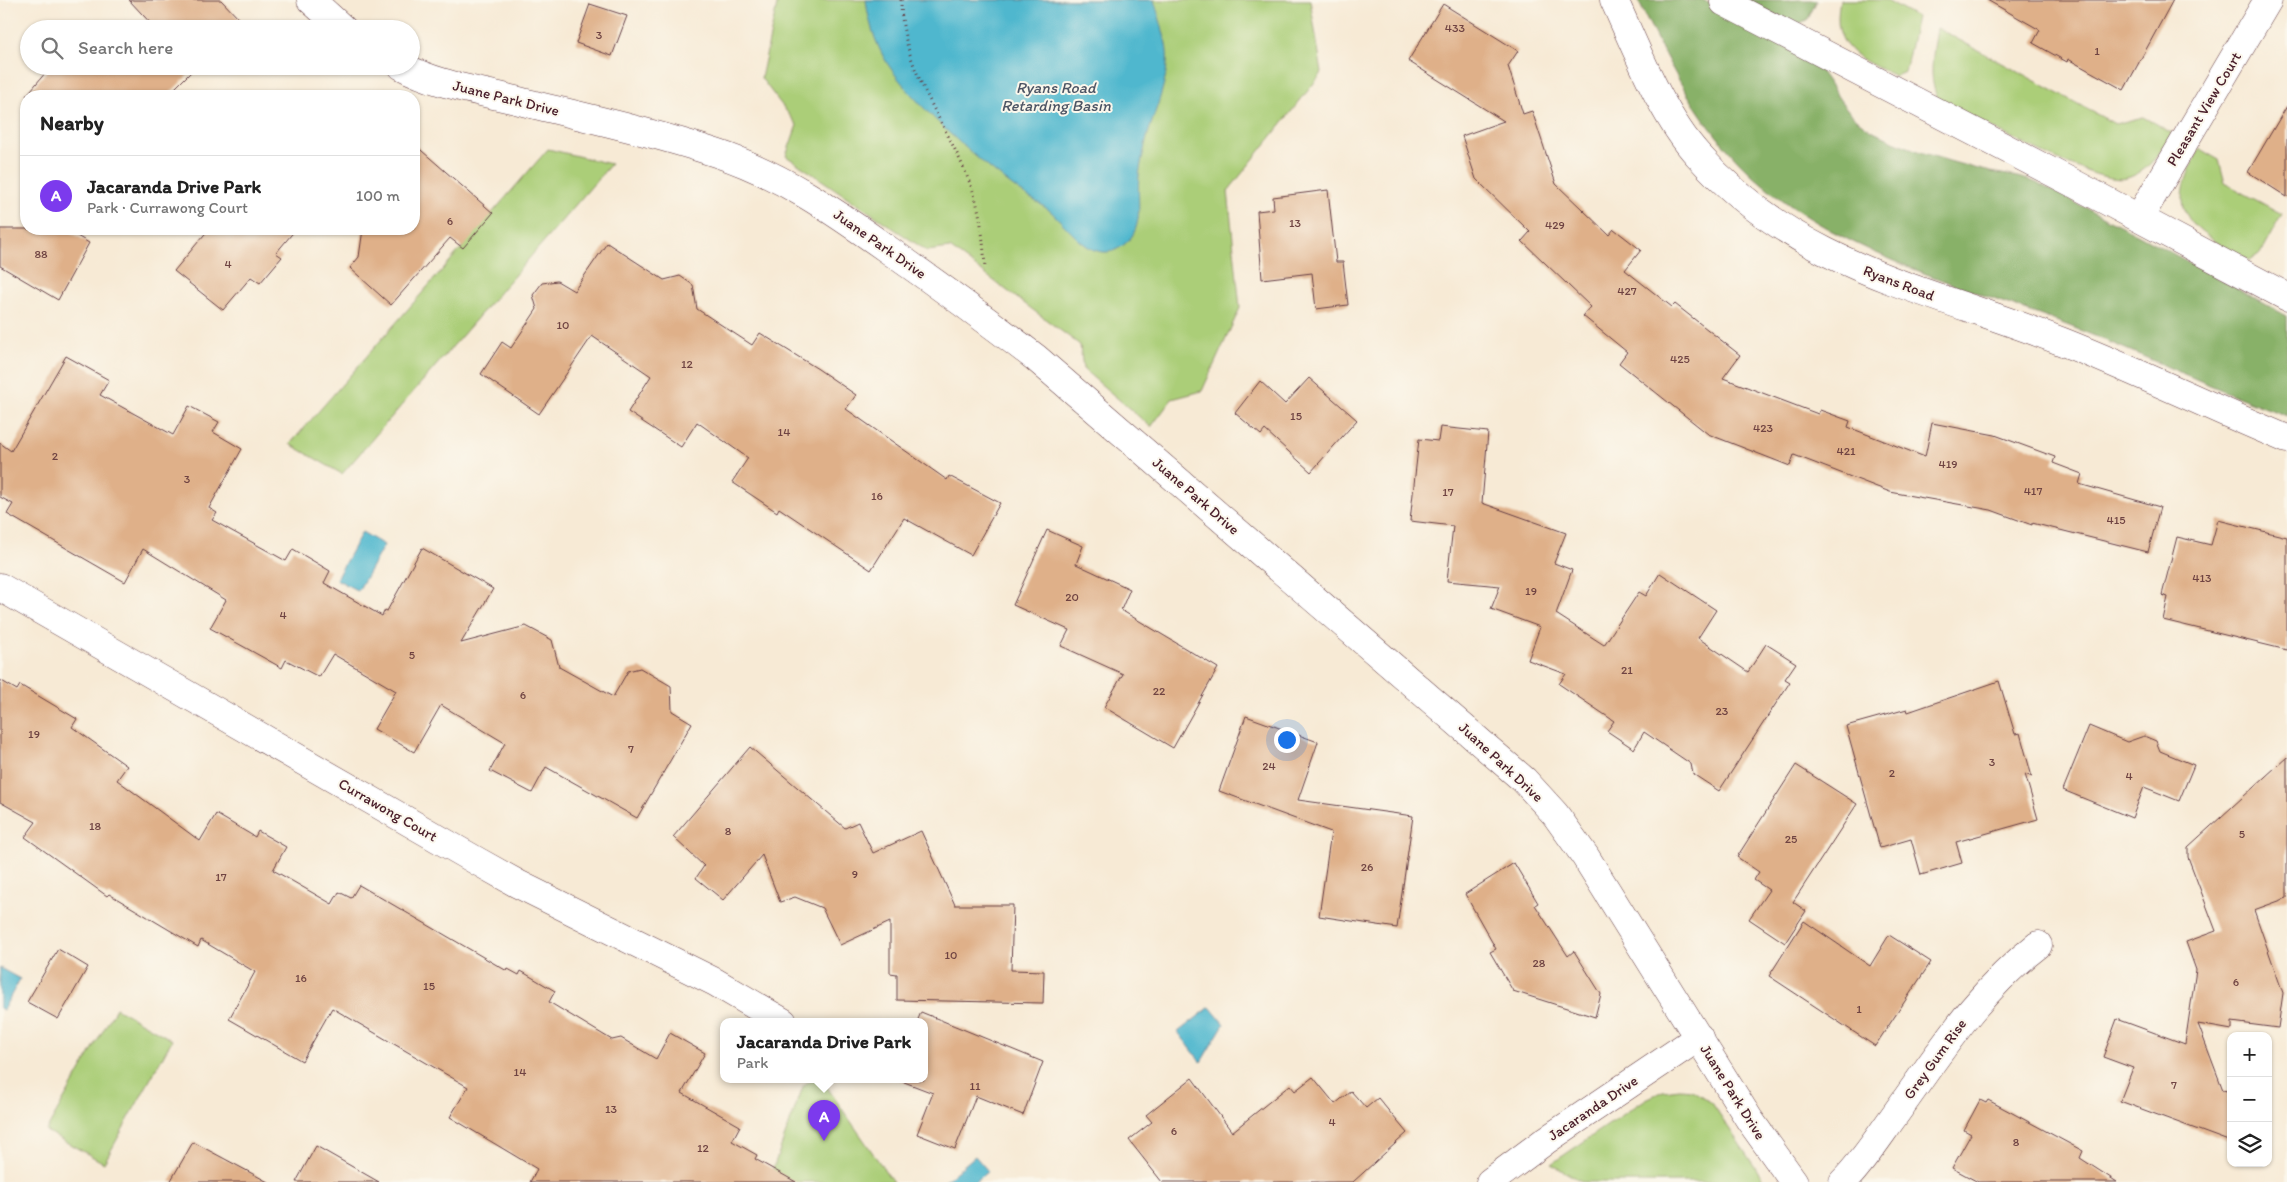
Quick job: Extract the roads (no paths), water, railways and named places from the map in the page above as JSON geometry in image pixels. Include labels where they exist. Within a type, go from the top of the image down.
[{"type":"street","points":[[311,0],[332,20]]},
{"type":"street","name":"Ryans Road","points":[[1614,0],[1655,87],[1696,154],[1724,182],[1760,212],[1842,261],[1901,285],[2063,342],[2287,439]]},
{"type":"street","name":"Pleasant View Court","points":[[2139,218],[2268,0]]},
{"type":"street","points":[[1724,2],[2287,297]]},
{"type":"street","name":"Juane Park Drive","points":[[420,72],[463,87],[662,137],[748,165],[778,178],[820,202],[975,310],[1036,358],[1524,780],[1555,814],[1585,856],[1749,1119],[1794,1182]]},
{"type":"street","name":"Currawong Court","points":[[0,587],[476,861],[551,901],[716,982],[775,1018]]},
{"type":"street","name":"Grey Gum Rise","points":[[1843,1182],[1870,1149],[1967,1014],[1996,981],[2038,946]]},
{"type":"street","name":"Jacaranda Drive","points":[[1490,1182],[1544,1141],[1699,1038]]},
{"type":"water","name":"Ryans Road Retarding Basin","points":[[866,0],[1154,0],[1165,38],[1167,51],[1166,76],[1140,166],[1137,225],[1134,234],[1128,241],[1110,252],[1097,251],[1088,247],[1049,210],[1016,189],[949,132],[906,88],[888,65],[875,38]]},
{"type":"water","points":[[362,532],[384,545],[358,591],[336,579]]},
{"type":"water","points":[[0,968],[20,979],[3,1010],[0,1008]]},
{"type":"water","points":[[1210,1007],[1224,1024],[1201,1062],[1178,1032]]},
{"type":"water","points":[[975,1156],[988,1171],[975,1182],[944,1182]]},
{"type":"place","name":"Jacaranda Drive Park","points":[[824,1141]]}]
